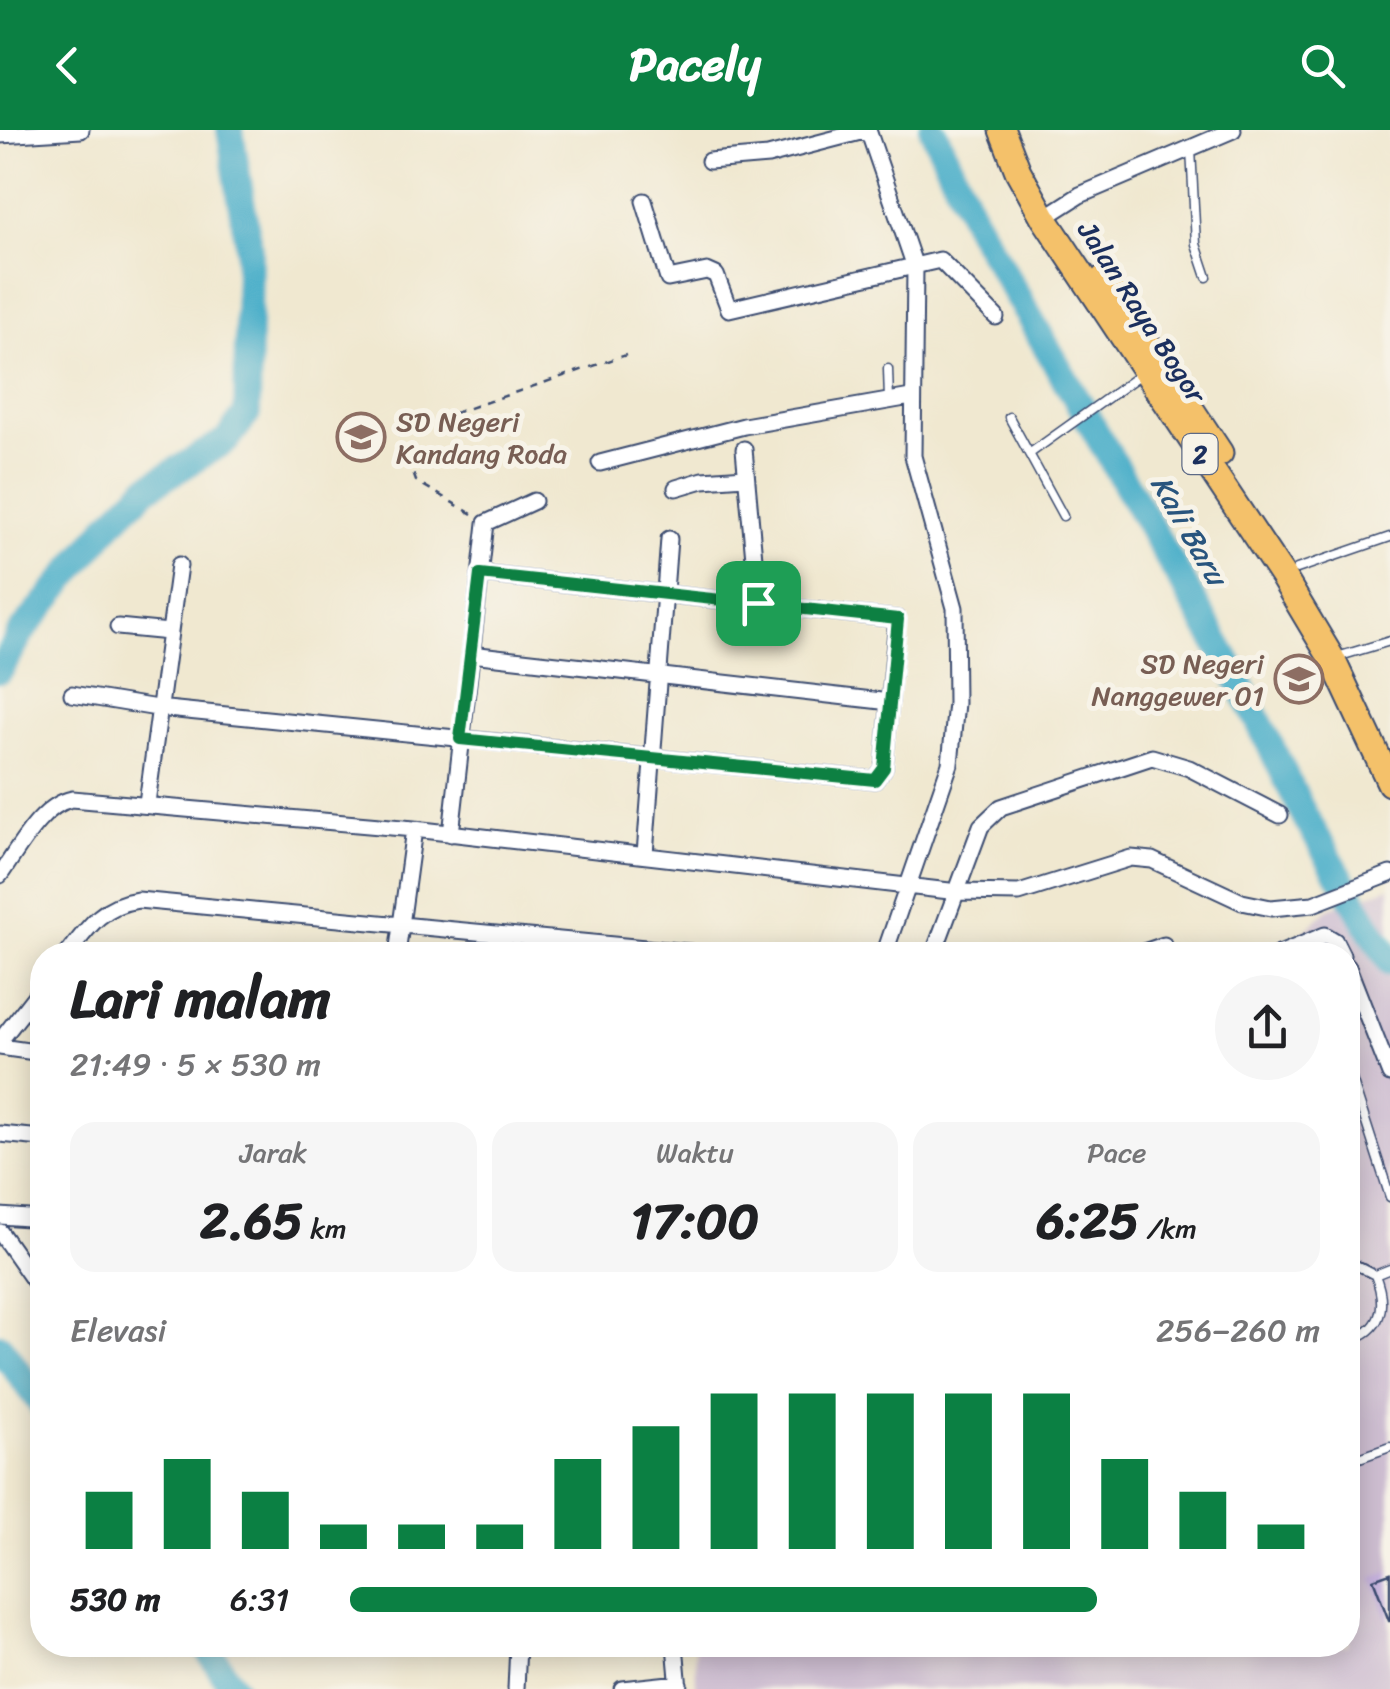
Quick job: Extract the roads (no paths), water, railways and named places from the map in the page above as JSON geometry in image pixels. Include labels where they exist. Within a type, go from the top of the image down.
[{"type":"highway","name":"Jalan Raya Bogor","points":[[1002,130],[1018,172],[1051,213],[1152,366],[1390,740]]},
{"type":"highway","name":"Jalan Raya Bogor","points":[[1021,130],[1051,213]]},
{"type":"highway","name":"Jalan Raya Bogor","points":[[1152,366],[1296,569],[1340,656],[1390,783]]},
{"type":"street","points":[[0,135],[81,130]]},
{"type":"street","points":[[709,161],[768,156],[868,130],[914,268],[911,397],[917,481],[955,608],[956,703],[950,764],[911,888],[889,942]]},
{"type":"street","points":[[1051,213],[1232,130]]},
{"type":"street","points":[[644,201],[668,279],[707,272],[716,275],[729,309],[942,261],[996,318]]},
{"type":"street","points":[[600,464],[734,428],[911,397]]},
{"type":"street","points":[[744,449],[758,603]]},
{"type":"street","points":[[676,488],[703,480],[745,477]]},
{"type":"street","points":[[451,834],[486,523],[534,501]]},
{"type":"street","points":[[645,854],[669,539]]},
{"type":"street","points":[[147,803],[179,565]]},
{"type":"street","points":[[72,694],[157,708],[875,780],[884,768],[898,619],[480,574]]},
{"type":"street","points":[[118,627],[169,632]]},
{"type":"street","points":[[471,654],[890,702]]},
{"type":"street","points":[[938,942],[981,826],[1001,807],[1152,757],[1189,768],[1280,815]]},
{"type":"street","points":[[0,875],[58,801],[147,803],[414,829],[958,892],[1019,893],[1131,858],[1152,860],[1255,906],[1313,904],[1390,874]]},
{"type":"street","points":[[399,942],[414,829]]},
{"type":"street","points":[[76,942],[91,922],[114,904],[138,900],[541,942]]},
{"type":"street","points":[[1308,942],[1325,935],[1336,942]]},
{"type":"street","points":[[1360,998],[1390,1074]]},
{"type":"street","points":[[30,1003],[0,1044],[30,1050]]},
{"type":"street","points":[[0,1134],[30,1137]]},
{"type":"street","points":[[0,1216],[30,1218]]},
{"type":"street","points":[[0,1232],[30,1275]]},
{"type":"street","points":[[516,1689],[517,1657]]},
{"type":"street","points":[[622,1689],[679,1686],[676,1657]]},
{"type":"lane","points":[[1191,146],[1196,244],[1206,277]]},
{"type":"lane","points":[[1029,454],[1152,366]]},
{"type":"lane","points":[[888,369],[889,401]]},
{"type":"lane","points":[[1009,417],[1062,516]]},
{"type":"lane","points":[[1296,569],[1390,537]]},
{"type":"lane","points":[[1340,656],[1390,641]]},
{"type":"lane","points":[[1360,1104],[1390,1198]]},
{"type":"lane","points":[[1360,1265],[1376,1275],[1386,1293],[1378,1321],[1360,1336]]},
{"type":"lane","points":[[1376,1275],[1390,1270]]},
{"type":"lane","points":[[1360,1457],[1390,1446]]},
{"type":"waterway","points":[[0,670],[21,633],[109,525],[147,488],[227,440],[247,413],[249,249],[230,130]]},
{"type":"waterway","name":"Kali Baru","points":[[933,130],[978,228],[1238,679],[1304,815],[1390,962]]},
{"type":"waterway","points":[[0,1347],[30,1388]]},
{"type":"waterway","points":[[213,1657],[234,1689]]},
{"type":"place","name":"SD Negeri Kandang Roda","points":[[361,437]]},
{"type":"place","name":"SD Negeri Nanggewer 01","points":[[1299,679]]}]
